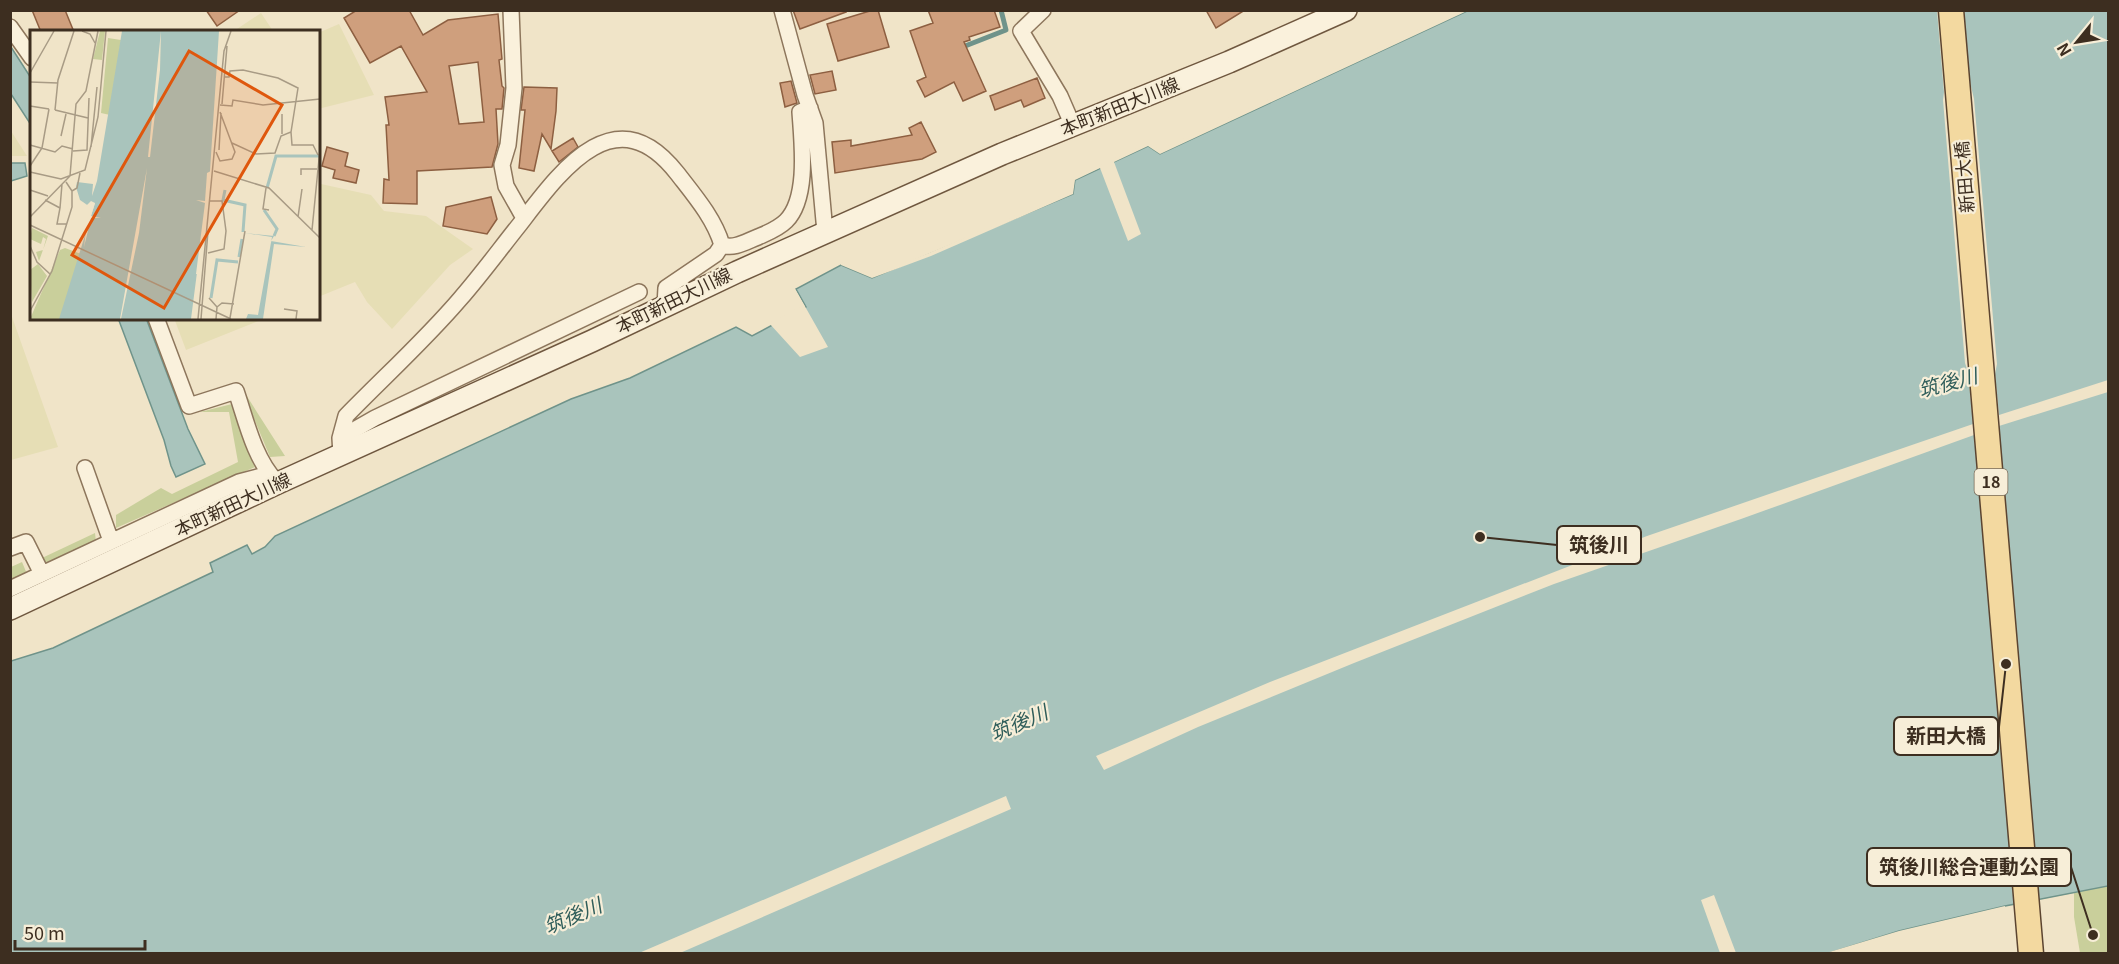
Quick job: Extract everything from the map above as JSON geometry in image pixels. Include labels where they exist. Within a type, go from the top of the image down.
[{"type":"main road","name":"本町新田大川線","points":[[10,609],[218,513],[274,478],[341,446],[582,346],[665,305],[1002,154],[1229,62],[1316,18],[1346,10]]},
{"type":"main road","name":"新田大橋","points":[[1951,10],[2031,954]]},
{"type":"street","points":[[511,10],[514,88],[508,145],[502,165],[506,186],[524,218]]},
{"type":"street","points":[[782,10],[815,123],[825,232]]},
{"type":"street","points":[[1043,10],[1021,31],[1060,96],[1073,126]]},
{"type":"street","points":[[10,27],[30,55]]},
{"type":"street","points":[[722,245],[731,248],[770,232],[787,221],[797,203],[801,181],[800,112],[810,108]]},
{"type":"street","points":[[341,446],[346,416],[459,301],[555,179],[584,152],[610,141],[632,140],[648,146],[669,163],[701,204],[718,232],[722,245]]},
{"type":"street","points":[[665,305],[666,288],[716,254],[722,245]]},
{"type":"street","points":[[341,446],[375,418],[639,292]]},
{"type":"street","points":[[10,589],[239,482],[274,478],[261,459],[236,390],[189,406],[157,320]]},
{"type":"street","points":[[85,468],[111,541]]},
{"type":"street","points":[[10,548],[26,542],[42,573]]},
{"type":"shaded area","points":[[261,13],[272,30],[236,30]]},
{"type":"shaded area","points":[[339,24],[374,95],[320,108],[320,32]]},
{"type":"shaded area","points":[[11,131],[27,156],[11,156]]},
{"type":"shaded area","points":[[320,179],[321,184],[371,195],[384,211],[426,216],[473,249],[450,265],[392,329],[367,302],[355,282],[320,296]]},
{"type":"shaded area","points":[[11,314],[58,447],[10,460]]},
{"type":"shaded area","points":[[175,320],[261,320],[186,350]]},
{"type":"green space","points":[[241,387],[285,456],[270,457]]},
{"type":"green space","points":[[232,404],[255,467],[116,528],[116,515],[161,488],[172,494],[238,462],[229,412],[200,412]]},
{"type":"green space","points":[[95,533],[96,542],[49,565],[42,558]]},
{"type":"green space","points":[[22,562],[27,574],[11,582],[11,567]]},
{"type":"green space","points":[[2108,864],[2108,953],[2080,953],[2074,917],[2074,893],[2005,906],[1899,931],[1826,953],[1767,954]]},
{"type":"water","points":[[1467,11],[2108,11],[2108,886],[2005,906],[1899,931],[1826,954],[11,954],[11,661],[53,648],[213,572],[210,563],[247,545],[252,554],[265,547],[275,536],[571,399],[630,378],[736,327],[752,336],[806,307],[796,289],[841,265],[872,278],[1073,194],[1075,180],[1148,146],[1160,154]]},
{"type":"water","points":[[11,47],[30,76],[30,123],[11,94]]},
{"type":"water","points":[[11,163],[25,163],[27,176],[11,181]]},
{"type":"water","points":[[119,320],[147,320],[188,429],[205,464],[176,477]]},
{"type":"pier","points":[[1460,10],[1467,11],[1160,154],[1148,146],[1114,162],[1141,234],[1128,241],[1100,168],[1075,180],[1073,194],[931,256],[872,278],[841,265],[840,262],[872,275],[929,253],[1070,192],[1073,177],[1148,143],[1160,150]]},
{"type":"pier","points":[[1937,11],[1964,11],[1997,364],[1995,374],[1999,415],[2108,380],[2108,392],[1999,426],[2038,903],[2016,907],[1974,435],[1554,584],[1198,727],[1104,770],[1096,756],[1270,682],[1647,536],[1973,424],[1968,372],[1965,363]]},
{"type":"pier","points":[[794,287],[828,347],[800,357],[769,323],[802,306],[793,290]]},
{"type":"pier","points":[[1006,796],[1011,809],[680,953],[639,953]]},
{"type":"pier","points":[[1714,895],[1736,953],[1720,953],[1701,900]]},
{"type":"pier","points":[[2005,906],[2005,909],[1899,934],[1837,954],[1826,953],[1899,931]]},
{"type":"building","points":[[32,10],[65,10],[73,30],[40,30]]},
{"type":"building","points":[[206,10],[240,10],[217,26]]},
{"type":"building","points":[[357,10],[409,10],[423,35],[448,20],[498,14],[502,59],[499,60],[504,88],[502,109],[496,109],[498,144],[492,167],[417,171],[417,204],[383,203],[384,179],[389,180],[386,125],[389,125],[385,97],[427,92],[401,46],[370,63],[344,18]],"holes":[[[478,62],[484,122],[459,124],[449,66]]]},
{"type":"building","points":[[793,10],[845,10],[846,12],[800,29]]},
{"type":"building","points":[[878,10],[889,47],[838,61],[827,24]]},
{"type":"building","points":[[928,10],[994,10],[1000,27],[969,37],[970,40],[964,42],[986,91],[963,101],[954,82],[925,97],[917,81],[926,77],[910,31],[933,23]]},
{"type":"building","points":[[1206,10],[1245,10],[1216,28]]},
{"type":"building","points":[[832,71],[836,90],[815,94],[810,75]]},
{"type":"building","points":[[1037,78],[1045,98],[1024,107],[1021,100],[995,110],[990,96]]},
{"type":"building","points":[[791,81],[797,103],[785,107],[780,83]]},
{"type":"building","points":[[524,87],[557,88],[551,149],[542,134],[534,171],[519,168],[525,110],[521,110]]},
{"type":"building","points":[[921,122],[936,152],[922,159],[835,173],[832,142],[851,140],[851,146],[912,135],[909,128]]},
{"type":"building","points":[[573,138],[578,147],[559,162],[552,151]]},
{"type":"building","points":[[327,147],[348,153],[345,166],[359,170],[356,183],[333,178],[335,170],[322,166]]},
{"type":"building","points":[[491,197],[497,219],[487,234],[443,226],[446,207]]},
{"type":"waterway","points":[[960,48],[1006,30],[1001,10]]},
{"type":"place","name":"筑後川","points":[[1480,537]]},
{"type":"place","name":"新田大橋","points":[[2006,664]]},
{"type":"place","name":"筑後川総合運動公園","points":[[2093,935]]}]
